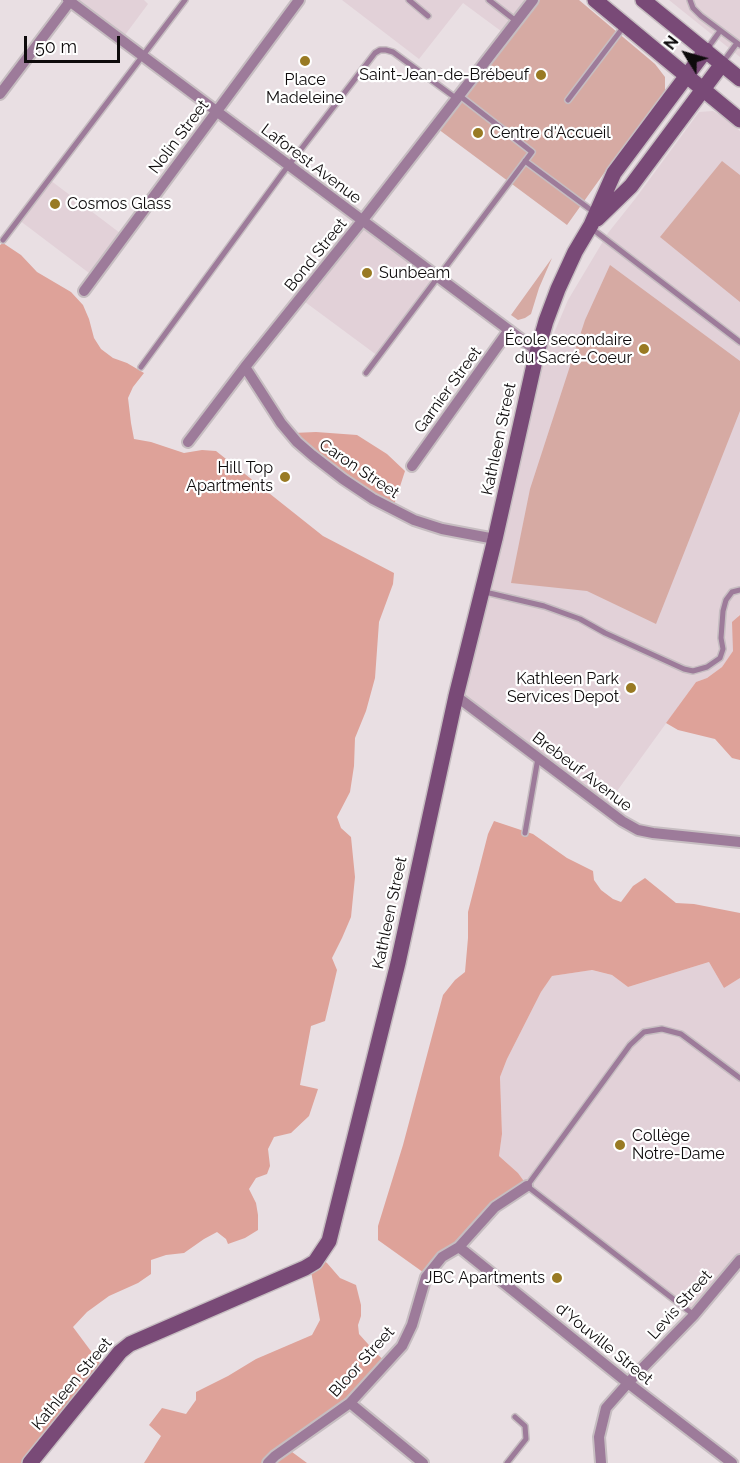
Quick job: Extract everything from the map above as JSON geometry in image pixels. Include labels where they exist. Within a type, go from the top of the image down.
[{"type":"street","name":"Nolin Street","points":[[84,291],[299,0]]},
{"type":"street","name":"Bond Street","points":[[188,442],[532,0]]},
{"type":"street","points":[[595,0],[740,120]]},
{"type":"street","points":[[643,0],[740,79]]},
{"type":"street","name":"Laforest Avenue","points":[[70,1],[537,351]]},
{"type":"street","points":[[0,94],[70,1]]},
{"type":"street","name":"Kathleen Street","points":[[30,1463],[120,1352],[130,1344],[305,1268],[315,1262],[329,1241],[398,963],[456,696],[495,539],[537,351],[558,289],[614,173],[706,50]]},
{"type":"street","name":"Kathleen Street","points":[[592,222],[631,186],[722,64]]},
{"type":"street","name":"Garnier Street","points":[[412,466],[509,330]]},
{"type":"street","name":"Caron Street","points":[[245,367],[281,423],[297,442],[343,479],[373,499],[414,520],[442,529],[495,539]]},
{"type":"street","name":"Brebeuf Avenue","points":[[456,696],[622,821],[638,830],[740,842]]},
{"type":"street","name":"Bloor Street","points":[[268,1463],[350,1403],[402,1346],[412,1325],[426,1277],[442,1257],[459,1247],[495,1207],[527,1186]]},
{"type":"street","name":"d'Youville Street","points":[[459,1247],[732,1463]]},
{"type":"street","name":"Levis Street","points":[[601,1463],[599,1437],[606,1408],[694,1315],[740,1260]]},
{"type":"street","points":[[350,1403],[423,1463]]},
{"type":"lane","points":[[3,240],[185,0]]},
{"type":"lane","points":[[409,0],[428,16]]},
{"type":"lane","points":[[489,0],[516,21]]},
{"type":"lane","points":[[690,0],[693,8],[701,16],[739,44],[722,64]]},
{"type":"lane","points":[[568,100],[625,25]]},
{"type":"lane","points":[[706,50],[720,31]]},
{"type":"lane","points":[[141,367],[289,165],[375,53],[386,50],[393,52],[458,97],[532,152],[366,373]]},
{"type":"lane","points":[[525,161],[592,222],[740,342]]},
{"type":"lane","points":[[482,592],[544,606],[693,671],[707,667],[720,658],[723,649],[721,626],[726,600],[732,592],[740,590]]},
{"type":"lane","points":[[525,833],[538,758]]},
{"type":"lane","points":[[694,1315],[527,1186],[630,1045],[644,1032],[662,1029],[681,1034],[740,1078]]},
{"type":"lane","points":[[507,1463],[526,1439],[525,1426],[515,1417]]},
{"type":"shaded area","points":[[73,0],[144,0],[148,4],[122,39]]},
{"type":"shaded area","points":[[342,0],[531,0],[505,34],[463,3],[419,59]]},
{"type":"shaded area","points":[[531,0],[579,0],[655,64],[665,77],[665,95],[567,225],[434,126]]},
{"type":"shaded area","points":[[669,0],[740,0],[740,57]]},
{"type":"shaded area","name":"École secondaire du Sacré-Coeur","points":[[713,111],[740,131],[740,615],[733,651],[722,667],[707,678],[696,682],[604,809],[456,698],[527,397],[568,300],[608,233],[699,112]]},
{"type":"shaded area","points":[[722,161],[740,175],[740,302],[660,237]]},
{"type":"shaded area","points":[[50,180],[124,236],[93,276],[19,220]]},
{"type":"shaded area","points":[[362,222],[436,277],[378,356],[301,299]]},
{"type":"shaded area","points":[[3,243],[21,255],[37,272],[71,292],[83,305],[94,338],[101,349],[113,358],[144,373],[128,398],[134,439],[184,453],[202,450],[216,451],[323,536],[394,573],[393,584],[379,622],[375,678],[366,711],[355,738],[350,792],[337,817],[341,828],[351,837],[355,877],[351,917],[332,958],[337,970],[325,1021],[311,1026],[300,1085],[318,1089],[309,1116],[291,1133],[274,1137],[268,1149],[270,1166],[267,1174],[256,1178],[249,1189],[256,1203],[258,1230],[228,1244],[226,1239],[217,1232],[184,1253],[151,1260],[151,1274],[138,1283],[109,1296],[87,1312],[73,1327],[105,1370],[31,1463],[0,1463],[0,245]]},
{"type":"shaded area","points":[[552,258],[531,314],[518,320],[511,315]]},
{"type":"shaded area","points":[[610,265],[740,361],[740,411],[656,624],[587,591],[511,583],[530,489],[585,320]]},
{"type":"shaded area","points":[[293,433],[357,435],[387,454],[405,471],[393,508],[374,498]]},
{"type":"shaded area","points":[[740,615],[740,760],[732,758],[715,739],[678,730],[666,723],[696,682],[707,678],[722,667],[733,651],[732,622]]},
{"type":"shaded area","points":[[494,821],[533,834],[567,858],[593,871],[594,880],[601,890],[621,902],[633,886],[645,878],[676,903],[740,913],[740,978],[724,988],[709,962],[628,987],[612,975],[592,970],[552,976],[541,992],[500,1077],[502,1134],[499,1156],[518,1173],[526,1184],[427,1275],[378,1240],[378,1226],[403,1145],[443,995],[465,972],[468,912],[488,834]]},
{"type":"shaded area","name":"Collège Notre-Dame","points":[[709,962],[724,988],[740,978],[740,1259],[694,1314],[526,1184],[518,1173],[499,1156],[502,1134],[500,1077],[541,992],[552,976],[591,970],[612,975],[628,987]]},
{"type":"shaded area","points":[[319,1257],[340,1278],[356,1285],[361,1305],[359,1334],[387,1363],[350,1404],[288,1449],[307,1463],[144,1463],[161,1436],[149,1425],[162,1408],[186,1414],[196,1400],[196,1392],[256,1359],[312,1335],[320,1320],[310,1266]]},
{"type":"place","name":"Place Madeleine","points":[[305,61]]},
{"type":"place","name":"Saint-Jean-de-Brébeuf","points":[[541,75]]},
{"type":"place","name":"Centre d'Accueil","points":[[478,133]]},
{"type":"place","name":"Cosmos Glass","points":[[55,204]]},
{"type":"place","name":"Sunbeam","points":[[367,273]]},
{"type":"place","name":"École secondaire du Sacré-Coeur","points":[[644,349]]},
{"type":"place","name":"Hill Top Apartments","points":[[285,477]]},
{"type":"place","name":"Kathleen Park Services Depot","points":[[631,688]]},
{"type":"place","name":"Collège Notre-Dame","points":[[620,1145]]},
{"type":"place","name":"JBC Apartments","points":[[557,1278]]}]
